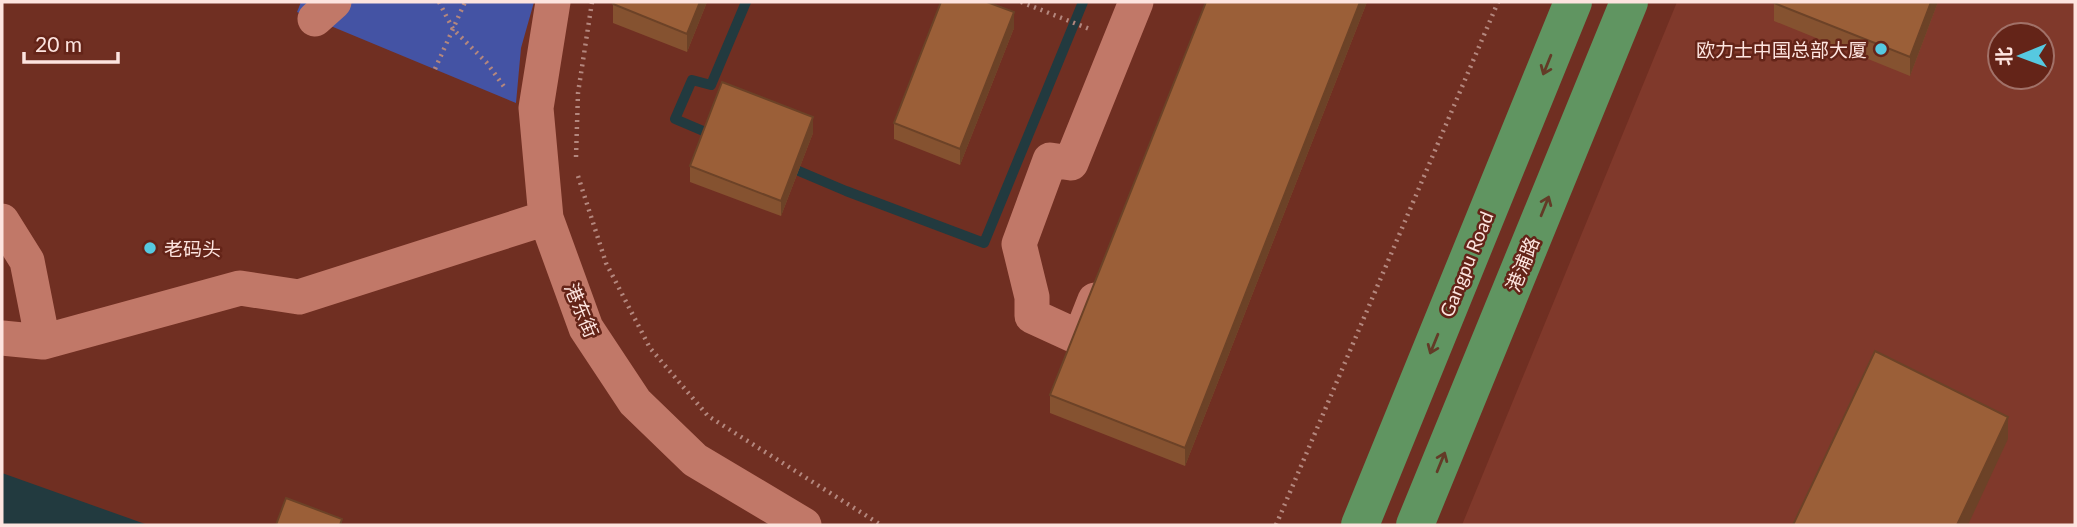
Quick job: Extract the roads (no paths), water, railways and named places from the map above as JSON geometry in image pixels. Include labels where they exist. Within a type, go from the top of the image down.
[{"type":"main road","name":"Gangpu Road","points":[[1360,525],[1573,2]]},
{"type":"main road","name":"港浦路","points":[[1415,525],[1629,2]]},
{"type":"street","name":"港东街","points":[[554,2],[536,108],[546,218],[586,328],[635,402],[695,460],[804,525]]},
{"type":"street","points":[[1105,273],[1080,338],[1032,316],[1032,297],[1019,244],[1050,160],[1071,163],[1136,2]]},
{"type":"street","points":[[2,338],[43,342],[240,288],[299,297],[546,218]]},
{"type":"street","points":[[2,221],[27,261],[43,342]]},
{"type":"waterway","points":[[715,136],[675,119],[692,80],[711,85],[746,2]]},
{"type":"waterway","points":[[787,166],[984,243],[1083,2]]},
{"type":"place","name":"欧力士中国总部大厦","points":[[1881,49]]},
{"type":"place","name":"老码头","points":[[150,248]]}]
